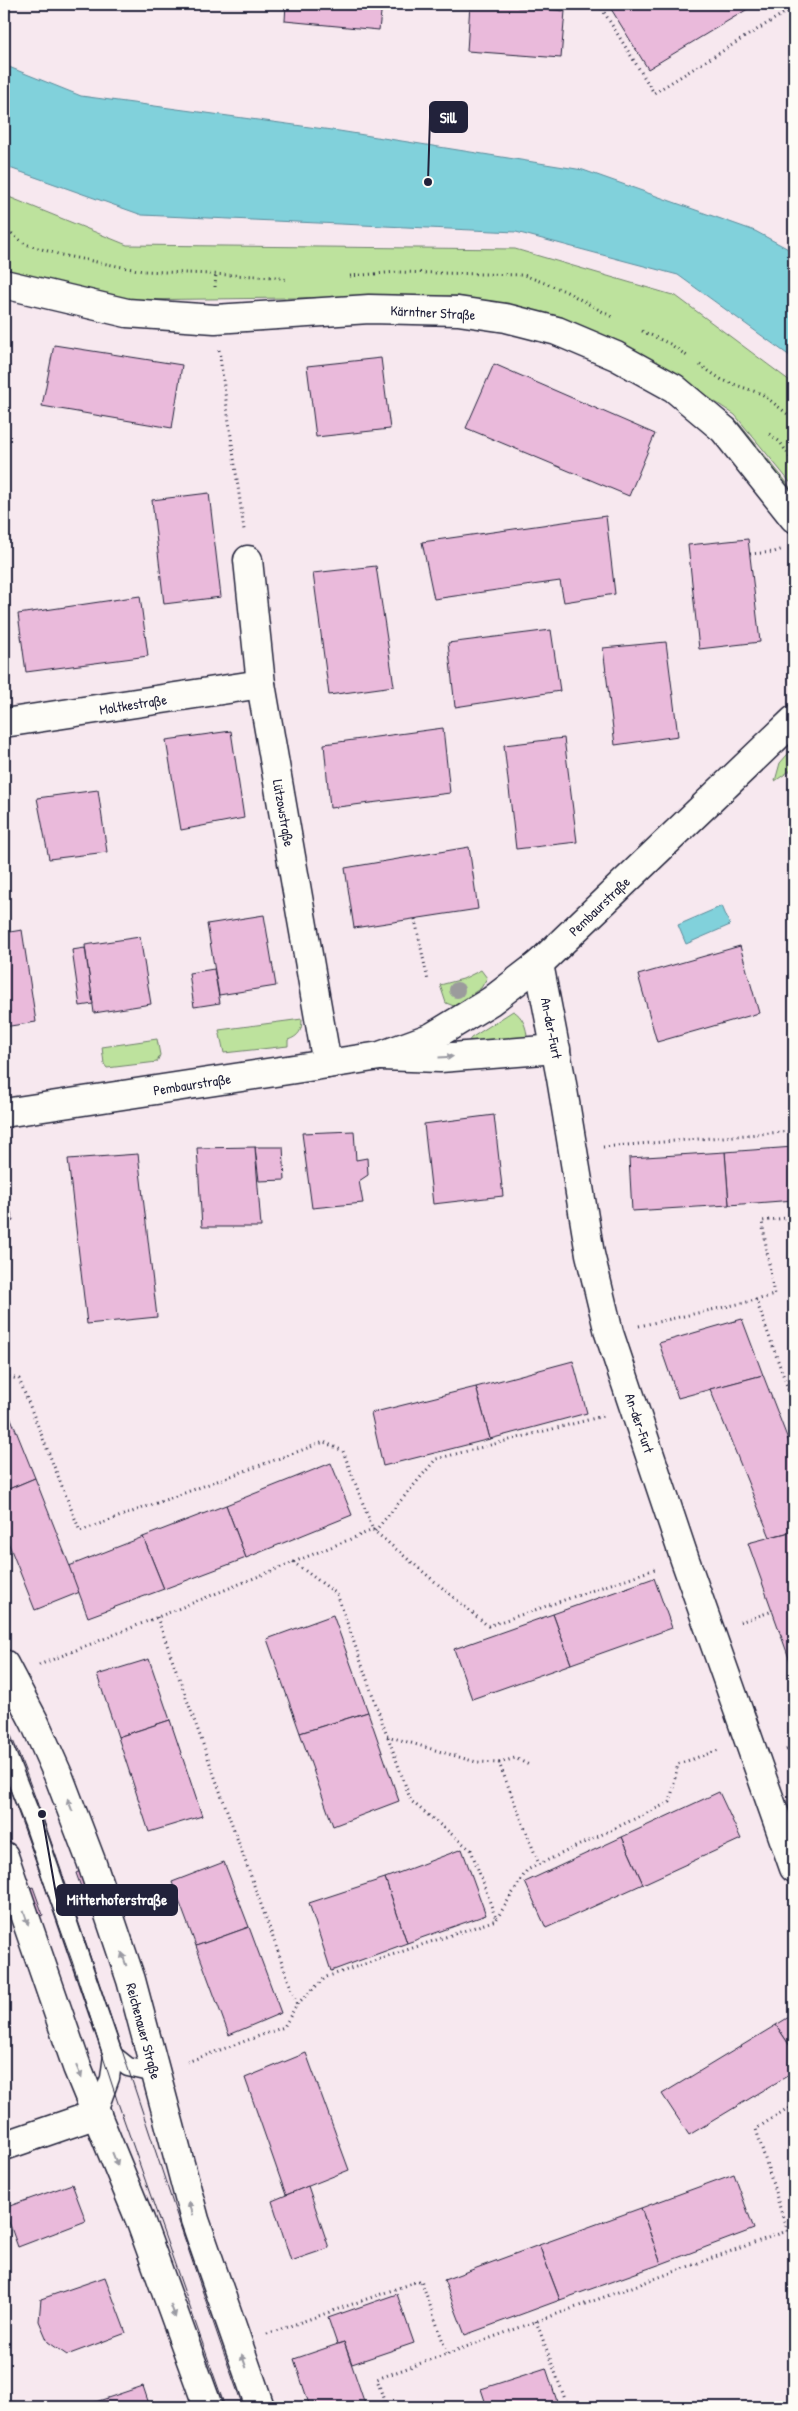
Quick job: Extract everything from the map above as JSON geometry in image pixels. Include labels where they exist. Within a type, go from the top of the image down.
[{"type":"street","name":"Kärntner Straße","points":[[4,284],[127,313],[215,319],[369,309],[458,311],[506,318],[557,331],[616,356],[674,388],[724,430],[794,518]]},
{"type":"street","name":"Lützowstraße","points":[[248,560],[261,684],[327,1064]]},
{"type":"street","name":"Moltkestraße","points":[[4,723],[261,684]]},
{"type":"street","name":"Pembaurstraße","points":[[380,1056],[432,1037],[491,1001],[539,964],[794,720]]},
{"type":"street","name":"An-der-Furt","points":[[539,964],[556,1049],[590,1254],[610,1333],[685,1560],[794,1868]]},
{"type":"street","name":"Pembaurstraße","points":[[4,1113],[380,1056],[440,1058],[556,1049]]},
{"type":"street","name":"Reichenauer Straße","points":[[13,1677],[59,1778],[88,1852],[131,1980],[167,2069],[195,2220],[260,2407]]},
{"type":"street","points":[[4,1856],[77,2067],[140,2220],[208,2407]]},
{"type":"street","points":[[4,2146],[97,2114]]},
{"type":"lane","points":[[4,1748],[34,1824],[113,2055],[110,2078],[97,2114]]},
{"type":"lane","points":[[113,2055],[128,2066],[167,2069]]},
{"type":"path","points":[[599,4],[654,92],[794,7]]},
{"type":"path","points":[[215,287],[216,274]]},
{"type":"path","points":[[215,319],[248,560]]},
{"type":"path","points":[[762,394],[794,419]]},
{"type":"path","points":[[750,554],[779,550]]},
{"type":"path","points":[[415,919],[428,981]]},
{"type":"path","points":[[604,1147],[794,1131]]},
{"type":"path","points":[[640,1326],[774,1295],[762,1221],[794,1217]]},
{"type":"path","points":[[756,1300],[794,1405]]},
{"type":"path","points":[[4,1376],[19,1379],[80,1531],[324,1442],[343,1451],[374,1531],[488,1626],[658,1568]]},
{"type":"path","points":[[13,1677],[157,1617],[374,1531],[436,1459],[605,1416]]},
{"type":"path","points":[[293,1562],[337,1594],[411,1801],[470,1850],[496,1920]]},
{"type":"path","points":[[742,1622],[773,1611]]},
{"type":"path","points":[[157,1617],[297,2004]]},
{"type":"path","points":[[387,1736],[476,1762],[499,1763],[515,1758],[530,1765]]},
{"type":"path","points":[[787,1750],[794,1747]]},
{"type":"path","points":[[167,2069],[284,2027],[297,2004],[326,1977],[496,1920],[527,1870],[670,1802],[678,1764],[721,1749]]},
{"type":"path","points":[[499,1763],[539,1864]]},
{"type":"path","points":[[386,2407],[377,2379],[787,2231],[756,2129],[794,2104]]},
{"type":"path","points":[[262,2335],[421,2280],[447,2353]]},
{"type":"path","points":[[536,2321],[568,2407]]},
{"type":"path","points":[[786,2407],[794,2398]]},
{"type":"green space","points":[[4,195],[127,245],[515,249],[676,296],[794,384],[794,487],[735,415],[697,390],[737,421],[784,479],[794,493],[794,500],[762,453],[731,422],[558,317],[458,296],[124,300],[4,272]]},
{"type":"green space","points":[[794,747],[794,768],[775,781],[780,763]]},
{"type":"green space","points":[[481,970],[487,978],[481,988],[454,1006],[446,1003],[440,985],[463,979]]},
{"type":"green space","points":[[513,1011],[523,1022],[527,1038],[468,1042],[471,1038]]},
{"type":"green space","points":[[302,1019],[299,1032],[295,1037],[288,1040],[288,1046],[224,1053],[219,1030]]},
{"type":"green space","points":[[157,1039],[160,1055],[157,1062],[107,1068],[104,1064],[102,1047]]},
{"type":"water","points":[[4,65],[81,96],[339,131],[583,170],[755,231],[794,252],[794,359],[678,275],[516,232],[142,215],[4,166]]},
{"type":"water","points":[[722,906],[730,925],[686,944],[678,925]]},
{"type":"building","points":[[286,4],[382,4],[379,30],[285,21]]},
{"type":"building","points":[[470,4],[517,4],[517,7],[565,11],[561,58],[467,51]]},
{"type":"building","points":[[608,4],[756,4],[648,69]]},
{"type":"building","points":[[54,345],[182,365],[172,428],[42,406]]},
{"type":"building","points":[[381,358],[390,429],[316,437],[307,366]]},
{"type":"building","points":[[494,364],[655,434],[629,496],[466,428]]},
{"type":"building","points":[[209,493],[221,597],[164,604],[152,500]]},
{"type":"building","points":[[606,516],[615,594],[564,602],[560,581],[434,599],[422,542]]},
{"type":"building","points":[[748,539],[760,642],[699,649],[688,545]]},
{"type":"building","points":[[376,566],[394,686],[329,695],[313,573]]},
{"type":"building","points":[[140,596],[148,656],[26,672],[18,614]]},
{"type":"building","points":[[551,630],[560,691],[455,707],[448,643]]},
{"type":"building","points":[[666,642],[678,736],[615,745],[603,648]]},
{"type":"building","points":[[443,728],[450,793],[330,808],[324,744]]},
{"type":"building","points":[[231,731],[244,818],[181,830],[166,740]]},
{"type":"building","points":[[564,738],[577,842],[516,849],[504,745]]},
{"type":"building","points":[[98,790],[107,852],[49,859],[37,798]]},
{"type":"building","points":[[469,847],[478,909],[354,928],[345,868]]},
{"type":"building","points":[[4,852],[7,871],[4,871]]},
{"type":"building","points":[[264,915],[276,986],[219,995],[207,924]]},
{"type":"building","points":[[22,930],[36,1022],[4,1027],[4,933]]},
{"type":"building","points":[[140,937],[151,1004],[94,1013],[85,945]]},
{"type":"building","points":[[740,946],[759,1013],[657,1042],[638,975]]},
{"type":"building","points":[[85,948],[93,1004],[80,1006],[72,950]]},
{"type":"building","points":[[214,969],[220,1003],[194,1007],[189,973]]},
{"type":"building","points":[[494,1115],[503,1196],[433,1204],[424,1124]]},
{"type":"building","points":[[354,1131],[356,1160],[367,1158],[368,1175],[359,1181],[363,1203],[312,1208],[302,1133]]},
{"type":"building","points":[[255,1147],[283,1147],[285,1180],[259,1181]]},
{"type":"building","points":[[255,1147],[261,1227],[202,1227],[197,1148]]},
{"type":"building","points":[[794,1147],[794,1200],[729,1205],[725,1152]]},
{"type":"building","points":[[725,1152],[729,1205],[632,1211],[629,1158]]},
{"type":"building","points":[[138,1154],[157,1317],[87,1324],[68,1159]]},
{"type":"building","points":[[4,1183],[13,1221],[4,1223]]},
{"type":"building","points":[[742,1319],[763,1375],[678,1398],[659,1343]]},
{"type":"building","points":[[573,1361],[587,1413],[490,1439],[476,1387]]},
{"type":"building","points":[[763,1375],[794,1455],[794,1531],[770,1537],[710,1389]]},
{"type":"building","points":[[476,1387],[490,1439],[383,1466],[371,1413]]},
{"type":"building","points":[[4,1401],[35,1478],[4,1491]]},
{"type":"building","points":[[331,1463],[352,1515],[246,1558],[226,1505]]},
{"type":"building","points":[[35,1478],[80,1592],[35,1610],[4,1532],[4,1491]]},
{"type":"building","points":[[226,1505],[246,1558],[164,1589],[143,1537]]},
{"type":"building","points":[[794,1531],[794,1672],[748,1543]]},
{"type":"building","points":[[143,1537],[164,1589],[88,1617],[69,1566]]},
{"type":"building","points":[[654,1578],[672,1628],[571,1664],[553,1614]]},
{"type":"building","points":[[553,1614],[571,1664],[472,1699],[454,1649]]},
{"type":"building","points":[[333,1615],[368,1712],[300,1733],[267,1639]]},
{"type":"building","points":[[149,1659],[170,1720],[118,1737],[97,1675]]},
{"type":"building","points":[[368,1712],[399,1801],[333,1826],[300,1733]]},
{"type":"building","points":[[170,1720],[202,1816],[149,1832],[118,1737]]},
{"type":"building","points":[[719,1792],[741,1839],[643,1884],[622,1837]]},
{"type":"building","points":[[622,1837],[643,1884],[546,1928],[525,1882]]},
{"type":"building","points":[[462,1849],[486,1915],[407,1943],[385,1878]]},
{"type":"building","points":[[224,1862],[249,1927],[196,1946],[172,1882]]},
{"type":"building","points":[[82,1870],[92,1899],[86,1901],[76,1873]]},
{"type":"building","points":[[385,1878],[407,1943],[331,1971],[309,1903]]},
{"type":"building","points":[[33,1887],[43,1915],[35,1918],[26,1890]]},
{"type":"building","points":[[249,1927],[281,2013],[229,2035],[196,1946]]},
{"type":"building","points":[[794,2014],[794,2052],[776,2025]]},
{"type":"building","points":[[776,2025],[794,2052],[794,2072],[689,2135],[662,2094]]},
{"type":"building","points":[[306,2053],[349,2170],[286,2195],[245,2078]]},
{"type":"building","points":[[734,2174],[754,2229],[661,2264],[641,2208]]},
{"type":"building","points":[[72,2184],[86,2221],[18,2247],[4,2208]]},
{"type":"building","points":[[308,2186],[329,2248],[291,2261],[272,2201]]},
{"type":"building","points":[[641,2208],[661,2264],[560,2300],[539,2245]]},
{"type":"building","points":[[539,2245],[560,2300],[465,2335],[444,2280]]},
{"type":"building","points":[[105,2277],[126,2333],[67,2355],[48,2342],[39,2321],[41,2299]]},
{"type":"building","points":[[397,2294],[414,2343],[352,2364],[344,2342],[337,2344],[328,2318]]},
{"type":"building","points":[[344,2342],[366,2407],[310,2407],[294,2359]]},
{"type":"building","points":[[546,2368],[559,2407],[487,2407],[481,2389]]},
{"type":"building","points":[[143,2386],[150,2407],[88,2407],[87,2405]]},
{"type":"tram line","points":[[4,1719],[49,1835],[203,2294],[243,2407]]},
{"type":"tram line","points":[[4,1773],[72,1961],[117,2100],[225,2407]]},
{"type":"place","name":"Sill","points":[[428,182]]},
{"type":"place","name":"Mitterhoferstraße","points":[[42,1814]]}]
